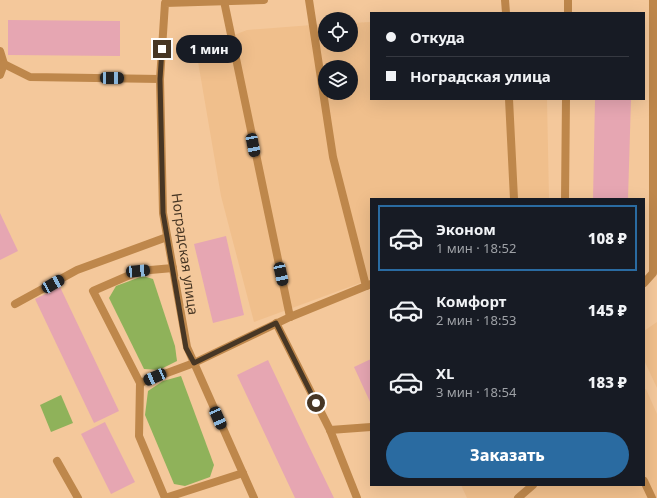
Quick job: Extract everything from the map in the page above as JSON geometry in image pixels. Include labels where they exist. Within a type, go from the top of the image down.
[{"type":"street","points":[[165,2],[264,0]]},
{"type":"street","points":[[140,383],[194,363],[290,316],[368,285],[333,157],[309,0]]},
{"type":"street","points":[[505,0],[506,12]]},
{"type":"street","points":[[568,0],[568,12]]},
{"type":"street","points":[[645,282],[653,273],[653,0]]},
{"type":"street","points":[[224,1],[290,316]]},
{"type":"street","name":"Ноградская улица","points":[[165,2],[160,79],[163,213],[186,348],[254,498]]},
{"type":"street","points":[[0,51],[4,64],[0,75]]},
{"type":"street","points":[[4,64],[30,77],[160,79]]},
{"type":"street","points":[[509,100],[514,198]]},
{"type":"street","points":[[565,198],[566,100]]},
{"type":"street","points":[[16,304],[77,270],[167,237]]},
{"type":"street","points":[[173,268],[138,271],[93,291],[140,383],[140,436],[165,498],[243,473]]},
{"type":"street","points":[[276,323],[330,430],[357,498]]},
{"type":"street","points":[[330,430],[370,427]]},
{"type":"street","points":[[57,461],[78,498]]},
{"type":"street","points":[[645,484],[652,498]]},
{"type":"street","points":[[518,498],[532,486]]},
{"type":"shaded area","points":[[370,22],[370,100],[547,100],[549,198],[370,198],[370,279],[254,322],[221,196],[196,50],[247,30],[318,25],[318,52],[358,52],[358,23]]},
{"type":"shaded area","points":[[657,322],[657,388],[645,362],[645,330]]},
{"type":"shaded area","points":[[645,390],[657,414],[657,498],[467,498],[461,486],[645,486]]},
{"type":"green space","points":[[143,276],[153,279],[175,346],[177,361],[159,370],[144,369],[109,298],[116,286]]},
{"type":"green space","points":[[181,376],[214,465],[210,477],[185,486],[174,484],[145,415],[148,391],[163,381]]},
{"type":"green space","points":[[61,395],[73,423],[51,432],[40,405]]},
{"type":"building","points":[[8,20],[120,21],[120,56],[8,55]]},
{"type":"building","points":[[595,100],[631,100],[628,198],[593,198]]},
{"type":"building","points":[[0,213],[18,251],[0,260]]},
{"type":"building","points":[[226,236],[244,315],[213,323],[194,244]]},
{"type":"building","points":[[60,287],[119,411],[94,423],[35,299]]},
{"type":"building","points":[[370,359],[370,402],[354,367]]},
{"type":"building","points":[[268,360],[334,498],[295,498],[237,375]]},
{"type":"building","points":[[105,422],[135,482],[111,494],[81,434]]},
{"type":"route","points":[[162,49],[160,79],[163,213],[186,348],[194,363],[211,353],[276,323],[316,403]]}]
